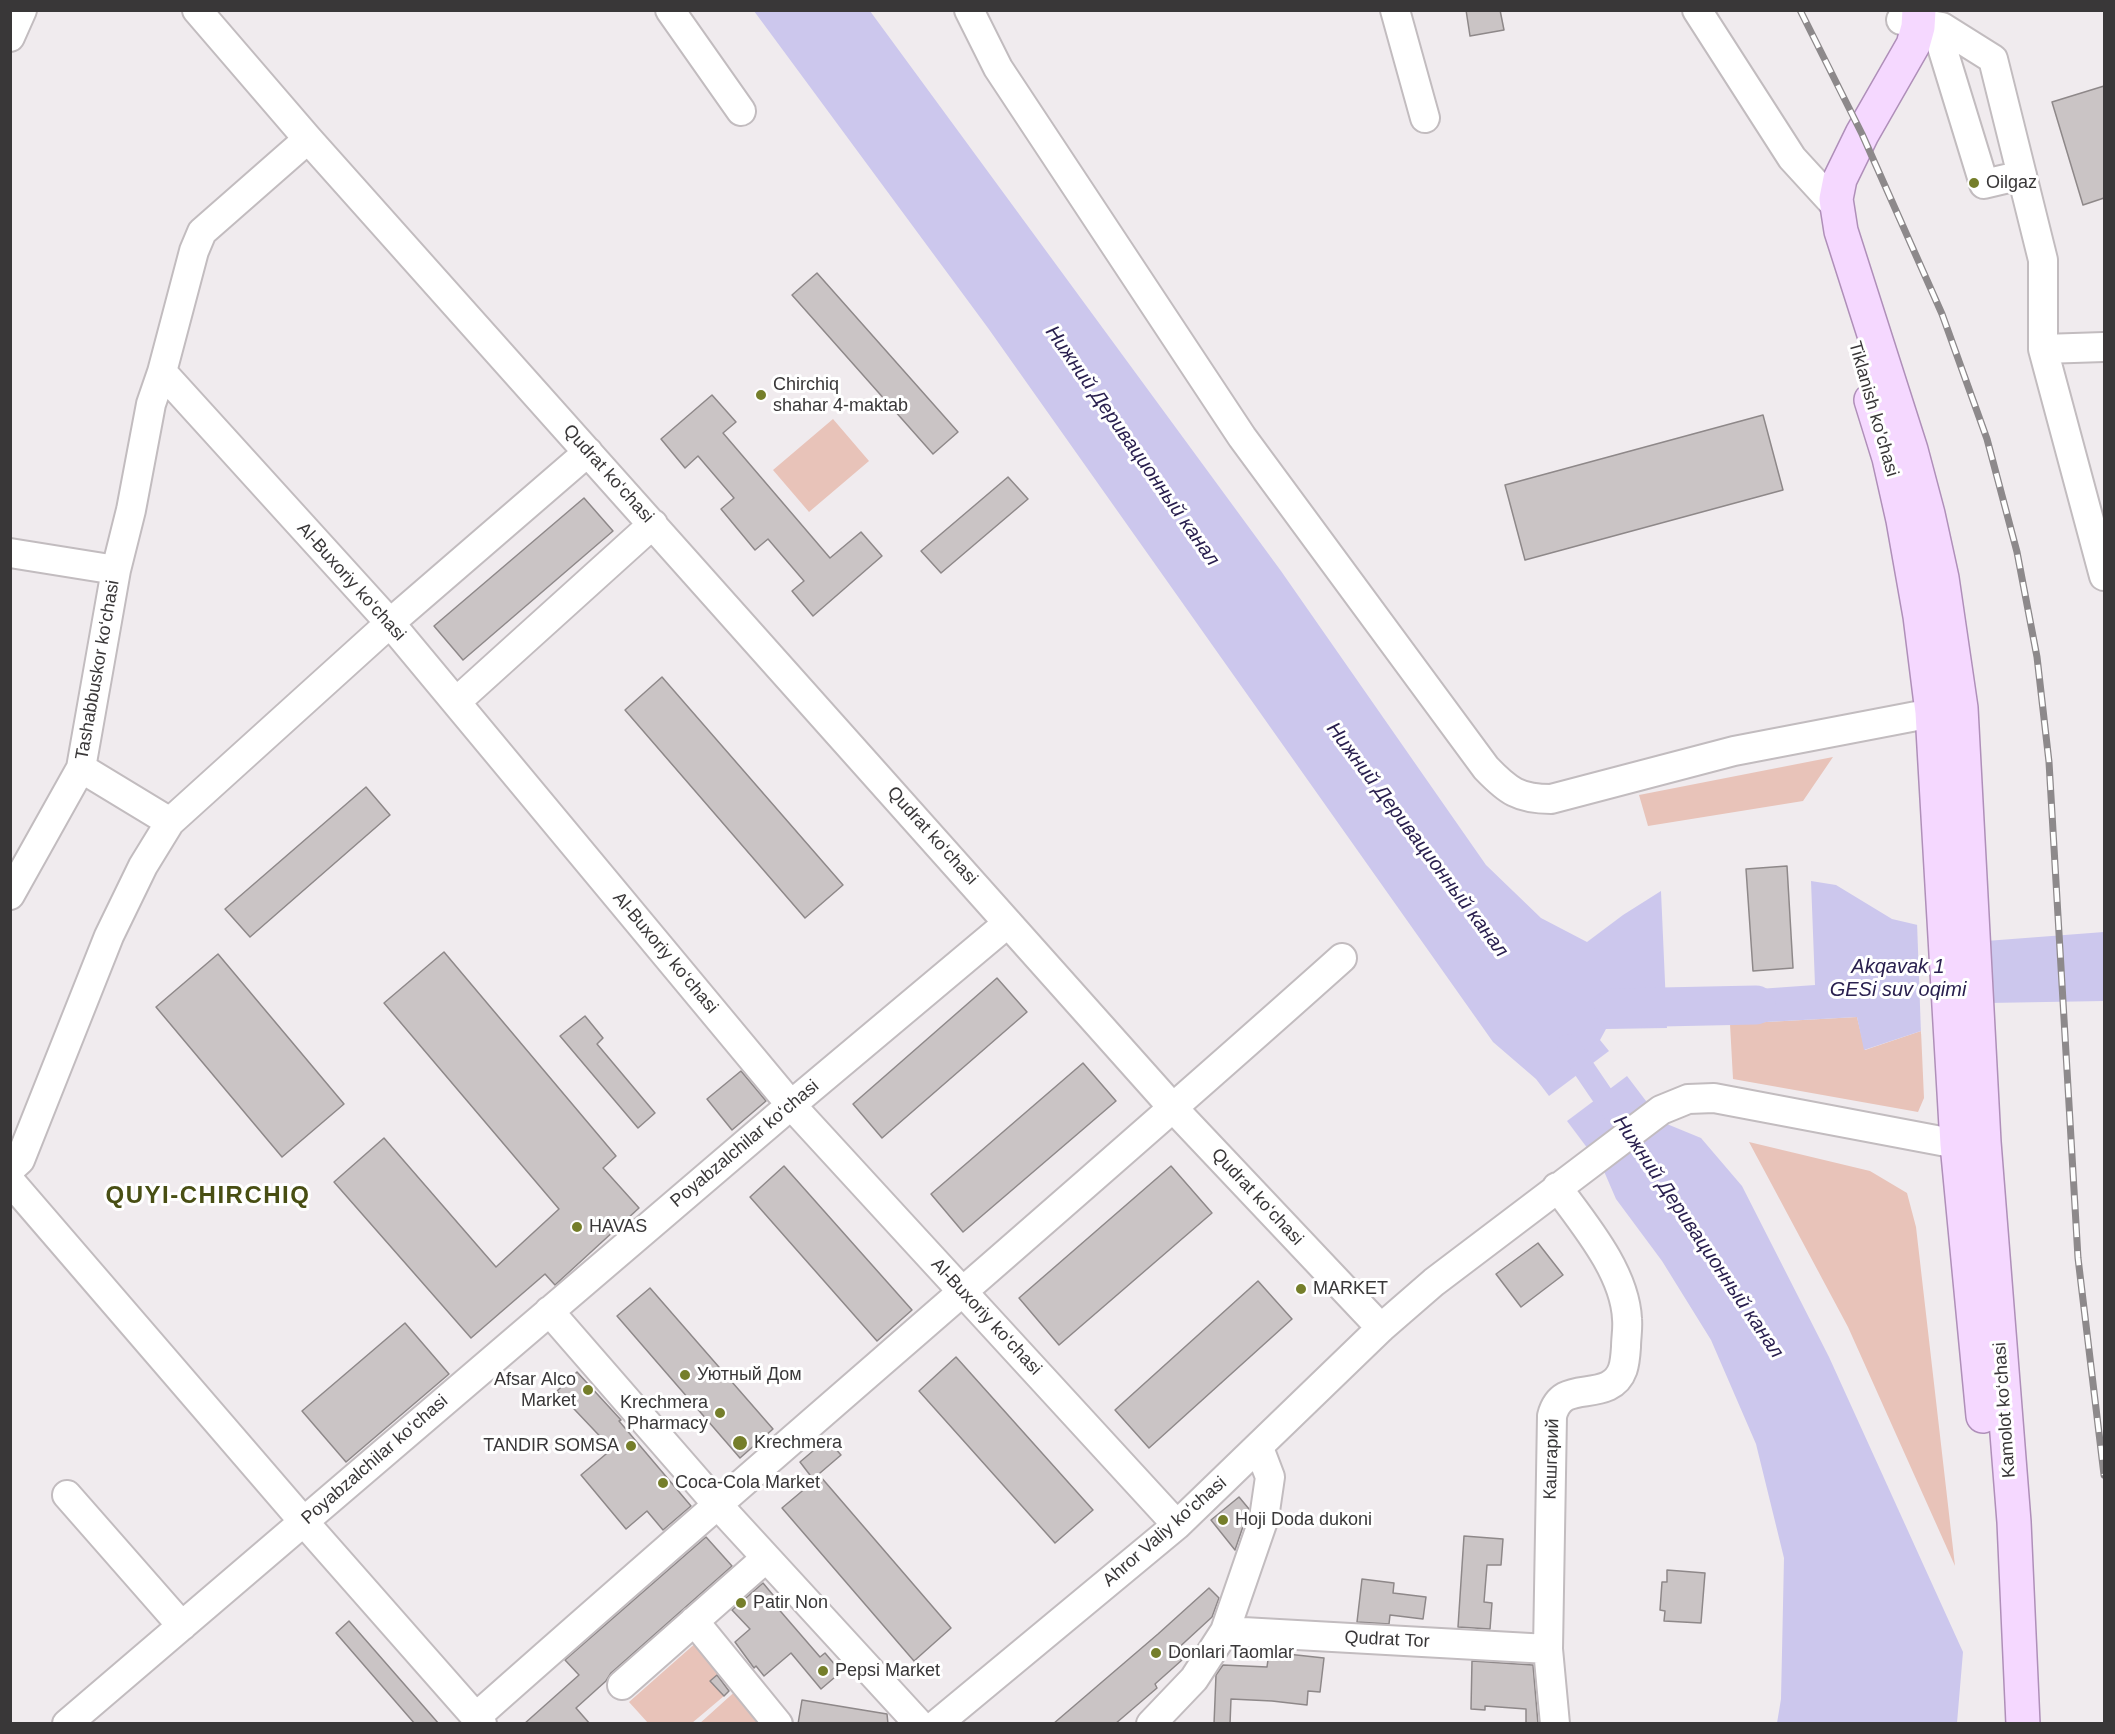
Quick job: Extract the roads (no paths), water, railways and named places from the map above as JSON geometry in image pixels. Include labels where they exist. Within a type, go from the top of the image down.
[{"type":"main road","points":[[1909,16],[1913,45],[1845,167],[1836,192],[1829,198],[1911,450],[1928,514],[1942,578],[1947,710]]},
{"type":"main road","name":"Kamolot ko‘chasi","points":[[1947,710],[1971,1143],[2014,1522],[2023,1724]]},
{"type":"main road","points":[[1971,1143],[2004,1724]]},
{"type":"street","points":[[10,37],[22,10]]},
{"type":"street","name":"Qudrat ko‘chasi","points":[[197,10],[308,139],[1174,1109],[1381,1328]]},
{"type":"street","points":[[670,10],[741,111]]},
{"type":"street","points":[[969,10],[998,68],[1242,437],[1486,768],[1513,792],[1532,799],[1551,799],[1734,751],[1947,710]]},
{"type":"street","points":[[1395,10],[1425,118]]},
{"type":"street","points":[[1697,10],[1792,158],[1829,198]]},
{"type":"street","points":[[1909,16],[1942,27],[1993,59],[2043,260],[2043,349],[2104,576]]},
{"type":"street","points":[[1942,46],[1984,184],[2022,175]]},
{"type":"street","points":[[162,372],[194,251],[202,232],[308,139]]},
{"type":"street","points":[[2043,349],[2104,347]]},
{"type":"street","name":"Tashabbuskor ko‘chasi","points":[[10,895],[81,768],[116,570],[131,510],[151,404],[162,372]]},
{"type":"street","name":"Al-Buxoriy ko‘chasi","points":[[162,372],[390,623],[791,1105],[1177,1525]]},
{"type":"street","points":[[10,1169],[20,1160],[109,936],[143,866],[170,822],[390,623],[588,452]]},
{"type":"street","points":[[456,702],[653,524]]},
{"type":"street","name":"Tashabbuskor ko‘chasi","points":[[10,553],[116,570]]},
{"type":"street","points":[[81,768],[170,822]]},
{"type":"street","name":"Poyabzalchilar ko‘chasi","points":[[67,1724],[791,1105],[1008,923]]},
{"type":"street","points":[[10,1181],[304,1522],[479,1720],[717,1504],[1174,1109],[1342,958]]},
{"type":"street","points":[[1381,1328],[1434,1282],[1660,1110],[1688,1099],[1714,1098],[1971,1143]]},
{"type":"street","name":"Кашгарий","points":[[1555,1724],[1548,1649],[1552,1416],[1555,1405],[1569,1394],[1608,1386],[1619,1377],[1624,1370],[1627,1319],[1620,1287],[1596,1241],[1557,1187]]},
{"type":"street","points":[[549,1311],[717,1504],[919,1724]]},
{"type":"street","name":"Ahror Valiy koʻchasi","points":[[937,1724],[1177,1525],[1381,1328]]},
{"type":"street","points":[[1150,1724],[1194,1679],[1225,1631],[1264,1518],[1270,1477],[1259,1448]]},
{"type":"street","points":[[67,1495],[182,1626]]},
{"type":"street","points":[[622,1685],[766,1558]]},
{"type":"street","points":[[694,1621],[778,1724]]},
{"type":"street","name":"Qudrat Tor","points":[[1225,1631],[1548,1649]]},
{"type":"water","points":[[754,11],[870,11],[1281,571],[1486,865],[1541,918],[1587,942],[1623,915],[1661,891],[1667,1028],[1606,1029],[1600,1040],[1609,1051],[1549,1096],[1536,1079],[1493,1042],[988,328]]},
{"type":"water","name":"Akqavak 1 GESi suv oqimi","points":[[1811,881],[1836,885],[1892,919],[1986,941],[2104,932],[2104,1001],[1988,1003],[1921,1031],[1864,1050],[1857,1017],[1703,1024],[1702,993],[1815,985]]},
{"type":"water","points":[[1627,1076],[1662,1122],[1701,1138],[1742,1186],[1829,1357],[1963,1652],[1957,1723],[1777,1723],[1781,1699],[1784,1558],[1756,1444],[1711,1340],[1662,1261],[1616,1199],[1603,1169],[1567,1121]]},
{"type":"waterway","points":[[1614,1008],[1756,1005]]},
{"type":"waterway","name":"Нижний Деривационный канал","points":[[1568,1045],[1619,1120]]},
{"type":"railway","points":[[1800,10],[1862,134],[1942,314],[1987,439],[2017,552],[2037,657],[2049,762],[2078,1258],[2104,1475]]},
{"type":"place","name":"Oilgaz","points":[[1974,183]]},
{"type":"place","name":"Chirchiq shahar 4-maktab","points":[[761,395]]},
{"type":"place","name":"HAVAS","points":[[577,1227]]},
{"type":"place","name":"MARKET","points":[[1301,1289]]},
{"type":"place","name":"Уютный Дом","points":[[685,1375]]},
{"type":"place","name":"Afsar Alco Market","points":[[588,1390]]},
{"type":"place","name":"Krechmera Pharmacy","points":[[720,1413]]},
{"type":"place","name":"Krechmera","points":[[740,1443]]},
{"type":"place","name":"TANDIR SOMSA","points":[[631,1446]]},
{"type":"place","name":"Coca-Cola Market","points":[[663,1483]]},
{"type":"place","name":"Hoji Doda dukoni","points":[[1223,1520]]},
{"type":"place","name":"Patir Non","points":[[741,1603]]},
{"type":"place","name":"Donlari Taomlar","points":[[1156,1653]]},
{"type":"place","name":"Pepsi Market","points":[[823,1671]]},
{"type":"district","name":"QUYI-CHIRCHIQ","points":[[208,1196]]}]
